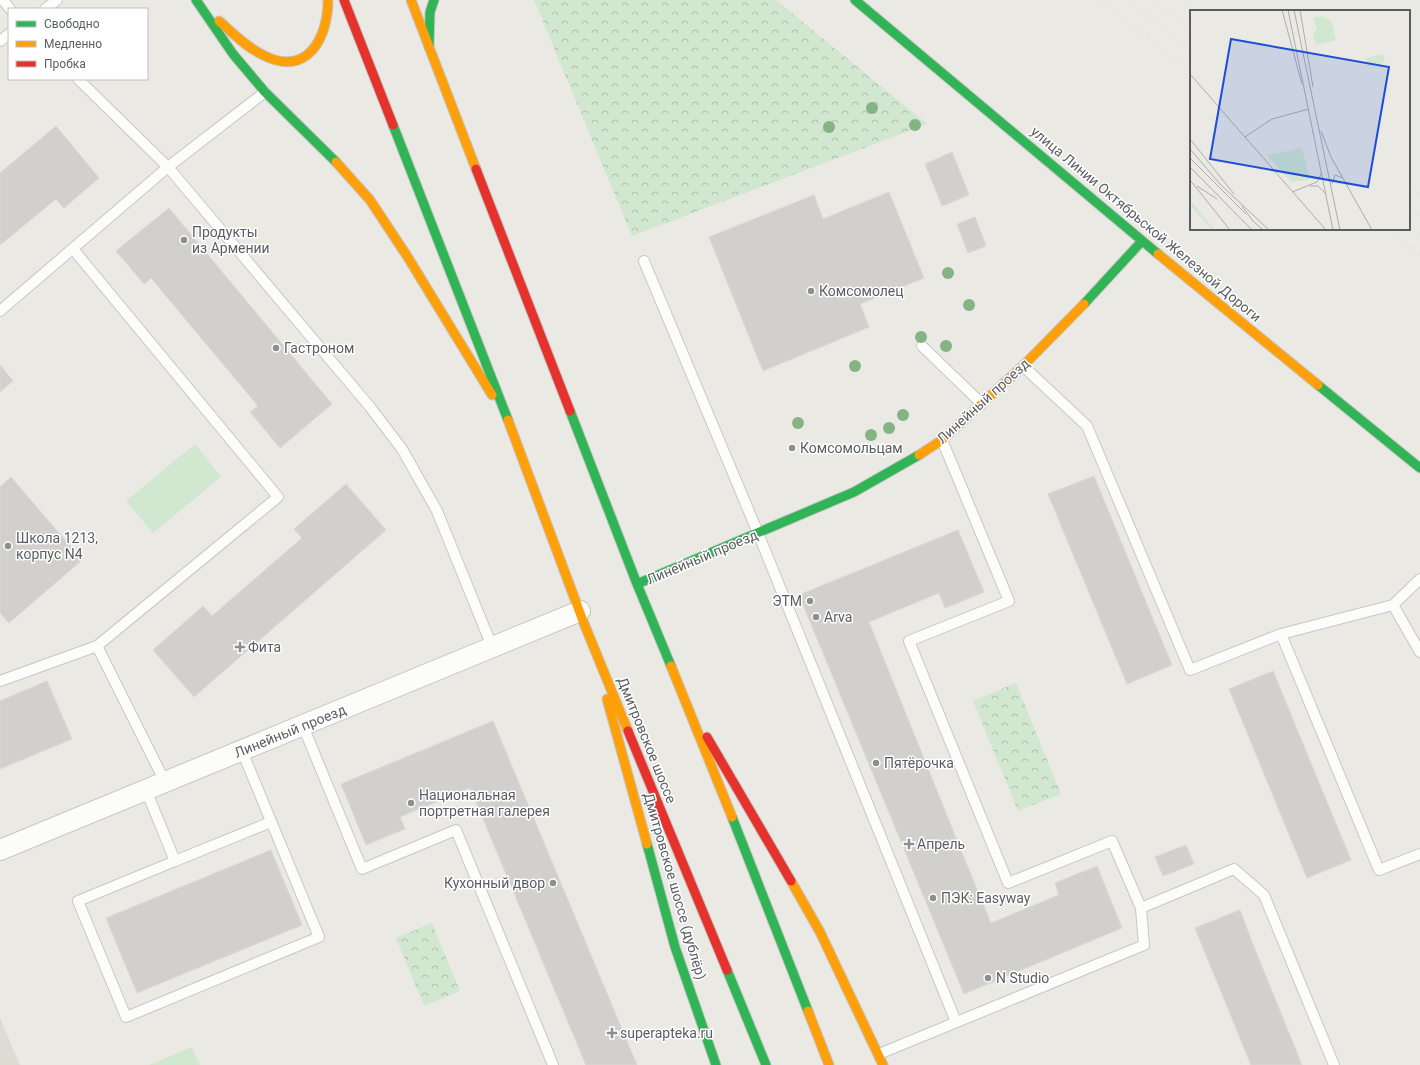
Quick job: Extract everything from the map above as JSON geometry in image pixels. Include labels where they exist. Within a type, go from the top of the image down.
[{"type":"main road","points":[[199,4],[262,54],[268,58],[282,61],[298,60],[311,53],[320,43],[327,25],[328,0]]},
{"type":"main road","points":[[344,0],[509,423]]},
{"type":"main road","points":[[411,0],[637,584],[685,699],[829,1065]]},
{"type":"main road","points":[[429,47],[430,12],[434,0]]},
{"type":"main road","name":"улица Линии Октябрьской Железной Дороги","points":[[855,0],[1142,241],[1420,468]]},
{"type":"main road","points":[[199,4],[233,54],[265,92],[330,156],[370,200],[407,256],[509,423]]},
{"type":"main road","name":"Линейный проезд","points":[[637,584],[854,492],[898,468],[942,440],[1023,366],[1118,269],[1142,241]]},
{"type":"main road","name":"Дмитровское шоссе","points":[[509,423],[582,616],[766,1065]]},
{"type":"main road","name":"Дмитровское шоссе (дублёр)","points":[[582,616],[623,755],[675,947],[716,1065]]},
{"type":"main road","points":[[685,699],[820,932],[883,1065]]},
{"type":"street","name":"Линейный проезд","points":[[0,850],[493,649],[582,616]]},
{"type":"lane","points":[[3,0],[9,8]]},
{"type":"lane","points":[[46,8],[58,0]]},
{"type":"lane","points":[[0,41],[8,35]]},
{"type":"lane","points":[[79,80],[168,167],[370,407],[402,450],[437,511],[493,649]]},
{"type":"lane","points":[[0,311],[168,167],[265,92]]},
{"type":"lane","points":[[0,682],[97,646],[278,497],[73,249]]},
{"type":"lane","points":[[644,260],[758,533],[956,1022]]},
{"type":"lane","points":[[922,346],[982,404]]},
{"type":"lane","points":[[1023,366],[1087,426],[1190,670],[1281,634],[1393,605],[1420,579]]},
{"type":"lane","points":[[879,1054],[1144,945],[1141,908],[1112,841],[1008,883],[909,642],[1009,601],[942,440]]},
{"type":"lane","points":[[1393,605],[1420,652]]},
{"type":"lane","points":[[1281,634],[1379,870],[1420,854]]},
{"type":"lane","points":[[97,646],[165,782]]},
{"type":"lane","points":[[303,726],[362,869],[456,830],[553,1065]]},
{"type":"lane","points":[[242,751],[319,937],[126,1017],[78,901],[271,822]]},
{"type":"lane","points":[[146,790],[176,862]]},
{"type":"lane","points":[[1141,908],[1234,869],[1264,896],[1334,1065]]},
{"type":"shaded area","points":[[0,1018],[20,1065],[0,1065]]},
{"type":"green space","points":[[534,0],[776,0],[927,124],[632,236]]},
{"type":"green space","points":[[195,444],[221,477],[153,533],[126,501]]},
{"type":"green space","points":[[1016,683],[1061,794],[1018,811],[973,701]]},
{"type":"green space","points":[[432,923],[460,991],[424,1006],[396,938]]},
{"type":"green space","points":[[192,1047],[200,1065],[149,1065]]},
{"type":"building","points":[[56,126],[99,178],[64,208],[56,199],[0,245],[0,173]]},
{"type":"building","points":[[952,152],[969,195],[942,206],[925,164]]},
{"type":"building","name":"Комсомолец","points":[[889,192],[924,278],[860,304],[869,327],[763,371],[709,237],[814,195],[823,219]]},
{"type":"building","points":[[169,208],[332,404],[280,448],[250,412],[258,406],[151,278],[144,284],[116,251]]},
{"type":"building","points":[[975,217],[986,246],[968,253],[957,224]]},
{"type":"building","points":[[0,365],[13,381],[0,392]]},
{"type":"building","points":[[1094,476],[1172,665],[1127,684],[1048,494]]},
{"type":"building","points":[[11,477],[82,560],[9,623],[0,613],[0,487]]},
{"type":"building","points":[[346,484],[386,530],[194,697],[153,650],[203,606],[212,616],[302,538],[294,529]]},
{"type":"building","points":[[958,530],[984,592],[945,608],[939,593],[869,622],[962,853],[991,923],[1059,895],[1055,883],[1097,866],[1122,928],[964,994],[799,595]]},
{"type":"building","points":[[1273,671],[1351,860],[1307,878],[1229,689]]},
{"type":"building","points":[[47,681],[72,739],[0,769],[0,701]]},
{"type":"building","points":[[493,721],[637,1065],[586,1065],[470,788],[400,817],[405,829],[366,845],[341,784]]},
{"type":"building","points":[[1186,845],[1194,864],[1163,876],[1155,857]]},
{"type":"building","points":[[271,850],[302,925],[137,993],[106,918]]},
{"type":"building","points":[[1240,910],[1302,1065],[1251,1065],[1195,928]]},
{"type":"railway","points":[[1099,0],[1190,70]]},
{"type":"railway","points":[[1127,0],[1190,49]]},
{"type":"railway","points":[[1153,0],[1190,29]]},
{"type":"railway","points":[[1180,0],[1192,10]]},
{"type":"railway","points":[[1410,187],[1420,195]]},
{"type":"railway","points":[[1410,208],[1420,216]]},
{"type":"railway","points":[[1410,227],[1420,234]]},
{"type":"railway","points":[[1387,230],[1420,256]]},
{"type":"traffic: fast","points":[[196,0],[233,54],[265,92],[336,162]]},
{"type":"traffic: fast","points":[[429,47],[430,12],[434,0]]},
{"type":"traffic: fast","points":[[855,0],[1158,254]]},
{"type":"traffic: fast","points":[[393,125],[508,420]]},
{"type":"traffic: fast","points":[[1084,304],[1142,241]]},
{"type":"traffic: fast","points":[[1318,385],[1420,468]]},
{"type":"traffic: fast","points":[[570,411],[637,584],[671,666]]},
{"type":"traffic: fast","points":[[637,584],[854,492],[919,455]]},
{"type":"traffic: fast","points":[[732,817],[808,1011]]},
{"type":"traffic: fast","points":[[647,844],[675,947],[716,1065]]},
{"type":"traffic: fast","points":[[727,970],[766,1065]]},
{"type":"traffic: slow","points":[[219,21],[240,40],[257,52],[278,61],[292,61],[303,58],[312,50],[319,40],[324,28],[328,0]]},
{"type":"traffic: slow","points":[[411,0],[476,169]]},
{"type":"traffic: slow","points":[[336,162],[370,200],[407,256],[492,395]]},
{"type":"traffic: slow","points":[[1158,254],[1318,385]]},
{"type":"traffic: slow","points":[[919,455],[942,440],[1023,366],[1084,304]]},
{"type":"traffic: slow","points":[[508,420],[583,621],[628,731]]},
{"type":"traffic: slow","points":[[671,666],[732,817]]},
{"type":"traffic: slow","points":[[607,699],[647,844]]},
{"type":"traffic: slow","points":[[791,881],[820,932],[883,1065]]},
{"type":"traffic: slow","points":[[808,1011],[829,1065]]},
{"type":"traffic: jam","points":[[344,0],[393,125]]},
{"type":"traffic: jam","points":[[476,169],[570,411]]},
{"type":"traffic: jam","points":[[628,731],[727,970]]},
{"type":"traffic: jam","points":[[707,737],[791,881]]},
{"type":"place","name":"Продукты из Армении","points":[[184,240]]},
{"type":"place","name":"Комсомолец","points":[[811,291]]},
{"type":"place","name":"Гастроном","points":[[276,348]]},
{"type":"place","name":"Комсомольцам","points":[[792,448]]},
{"type":"place","name":"Школа 1213, корпус N4","points":[[8,546]]},
{"type":"place","name":"ЭТМ","points":[[810,601]]},
{"type":"place","name":"Arva","points":[[816,617]]},
{"type":"place","name":"Фита","points":[[240,647]]},
{"type":"place","name":"Пятёрочка","points":[[876,763]]},
{"type":"place","name":"Национальная портретная галерея","points":[[411,803]]},
{"type":"place","name":"Апрель","points":[[909,844]]},
{"type":"place","name":"Кухонный двор","points":[[553,883]]},
{"type":"place","name":"ПЭК: Easyway","points":[[933,898]]},
{"type":"place","name":"N Studio","points":[[988,978]]},
{"type":"place","name":"superapteka.ru","points":[[612,1033]]}]
